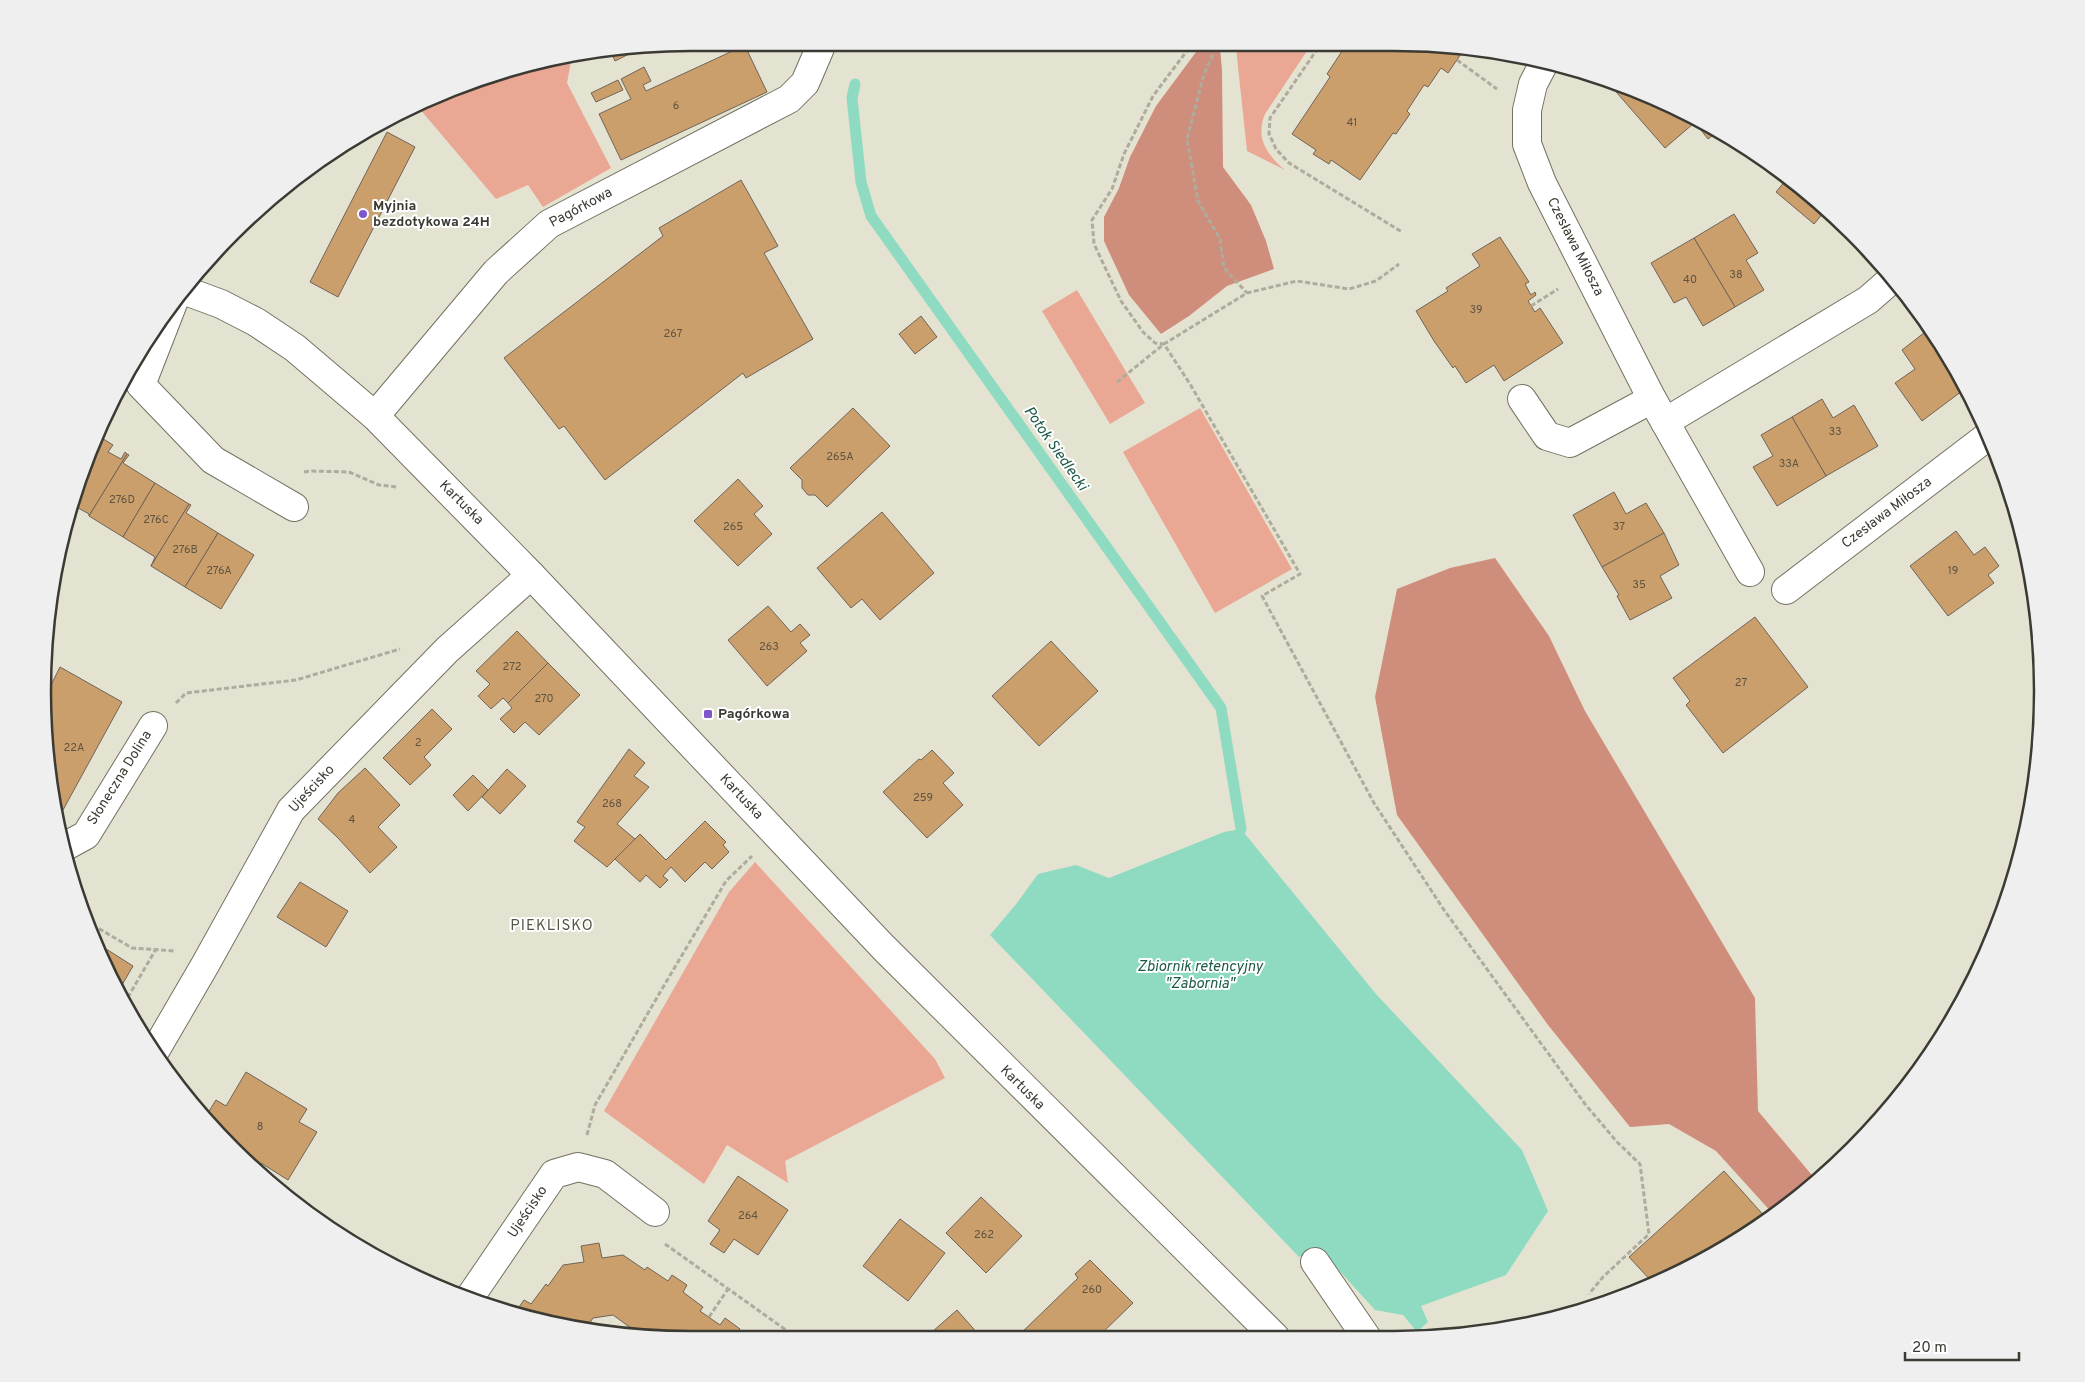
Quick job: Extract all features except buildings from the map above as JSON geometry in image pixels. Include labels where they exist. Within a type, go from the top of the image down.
[{"type":"street","name":"Pagórkowa","points":[[374,416],[496,272],[549,224],[789,99],[805,83],[819,51]]},
{"type":"street","name":"Czesława Miłosza","points":[[1541,69],[1533,84],[1527,110],[1527,144],[1542,183],[1652,399],[1750,572]]},
{"type":"street","points":[[1665,422],[1868,300],[1887,283]]},
{"type":"street","name":"Kartuska","points":[[190,293],[256,322],[295,348],[374,416],[531,575],[883,947],[1268,1331]]},
{"type":"street","points":[[161,334],[141,384],[213,460],[294,507]]},
{"type":"street","points":[[1522,399],[1547,436],[1570,443],[1652,399]]},
{"type":"street","name":"Czesława Miłosza","points":[[1786,590],[1982,440]]},
{"type":"street","name":"Ujeścisko","points":[[158,1045],[291,810],[447,650],[531,575]]},
{"type":"street","name":"Słoneczna Dolina","points":[[70,844],[86,835],[153,726]]},
{"type":"street","points":[[578,1167],[605,1174],[655,1212]]},
{"type":"street","name":"Ujeścisko","points":[[473,1292],[554,1174],[578,1167]]},
{"type":"street","points":[[1315,1262],[1362,1331]]},
{"type":"path","points":[[1164,344],[1155,343],[1142,332],[1121,301],[1094,244],[1092,220],[1112,189],[1124,154],[1153,96],[1187,51]]},
{"type":"path","points":[[1215,51],[1204,74],[1187,139],[1198,201],[1220,239],[1224,268],[1247,293]]},
{"type":"path","points":[[1316,51],[1270,118],[1269,134],[1276,149],[1289,163],[1402,232]]},
{"type":"path","points":[[1457,60],[1497,89]]},
{"type":"path","points":[[1117,382],[1164,344],[1247,293],[1297,281],[1331,288],[1349,289],[1376,281],[1399,264]]},
{"type":"path","points":[[1531,306],[1565,284]]},
{"type":"path","points":[[1164,344],[1190,384],[1300,574],[1262,596],[1374,802],[1444,910],[1585,1104],[1617,1142],[1640,1164],[1649,1234],[1603,1277],[1589,1294]]},
{"type":"path","points":[[254,484],[310,471],[349,472],[380,485],[398,487]]},
{"type":"path","points":[[153,726],[186,693],[296,680],[416,644],[447,650]]},
{"type":"path","points":[[578,1167],[595,1105],[726,881],[753,854]]},
{"type":"path","points":[[97,927],[132,948],[183,952]]},
{"type":"path","points":[[129,996],[156,950]]},
{"type":"path","points":[[660,1240],[787,1331]]},
{"type":"path","points":[[709,1316],[728,1289]]},
{"type":"shaded area","points":[[1197,51],[1220,51],[1223,167],[1251,205],[1266,241],[1274,269],[1227,286],[1189,316],[1161,334],[1129,295],[1104,241],[1104,217],[1119,188],[1130,157],[1156,106]]},
{"type":"shaded area","points":[[1236,51],[1307,51],[1265,114],[1262,123],[1261,131],[1264,145],[1285,170],[1247,151]]},
{"type":"shaded area","points":[[571,63],[567,83],[611,168],[543,207],[528,185],[496,199],[422,111],[485,85],[525,73]]},
{"type":"shaded area","points":[[1077,290],[1145,403],[1110,424],[1042,311]]},
{"type":"shaded area","points":[[1200,408],[1292,569],[1215,613],[1123,452]]},
{"type":"shaded area","points":[[1495,558],[1549,636],[1585,711],[1755,998],[1758,1111],[1812,1175],[1769,1209],[1716,1151],[1669,1124],[1630,1127],[1548,1025],[1397,815],[1375,697],[1397,589],[1450,568]]},
{"type":"shaded area","points":[[755,862],[935,1059],[945,1078],[785,1161],[788,1183],[727,1145],[704,1184],[604,1111],[729,892]]},
{"type":"water","name":"Zbiornik retencyjny \"Zabornia\"","points":[[1241,829],[1376,994],[1522,1150],[1548,1211],[1506,1275],[1421,1306],[1428,1322],[1419,1330],[1415,1330],[1403,1315],[1375,1310],[1326,1256],[1312,1251],[1299,1257],[990,935],[1038,874],[1076,865],[1109,878],[1224,832]]},
{"type":"waterway","name":"Potok Siedlecki","points":[[855,84],[852,98],[861,182],[871,216],[1221,708],[1241,829]]},
{"type":"place","name":"Myjnia bezdotykowa 24H","points":[[363,214]]},
{"type":"place","name":"Pagórkowa","points":[[708,714]]},
{"type":"district","name":"PIEKLISKO","points":[[552,926]]}]
